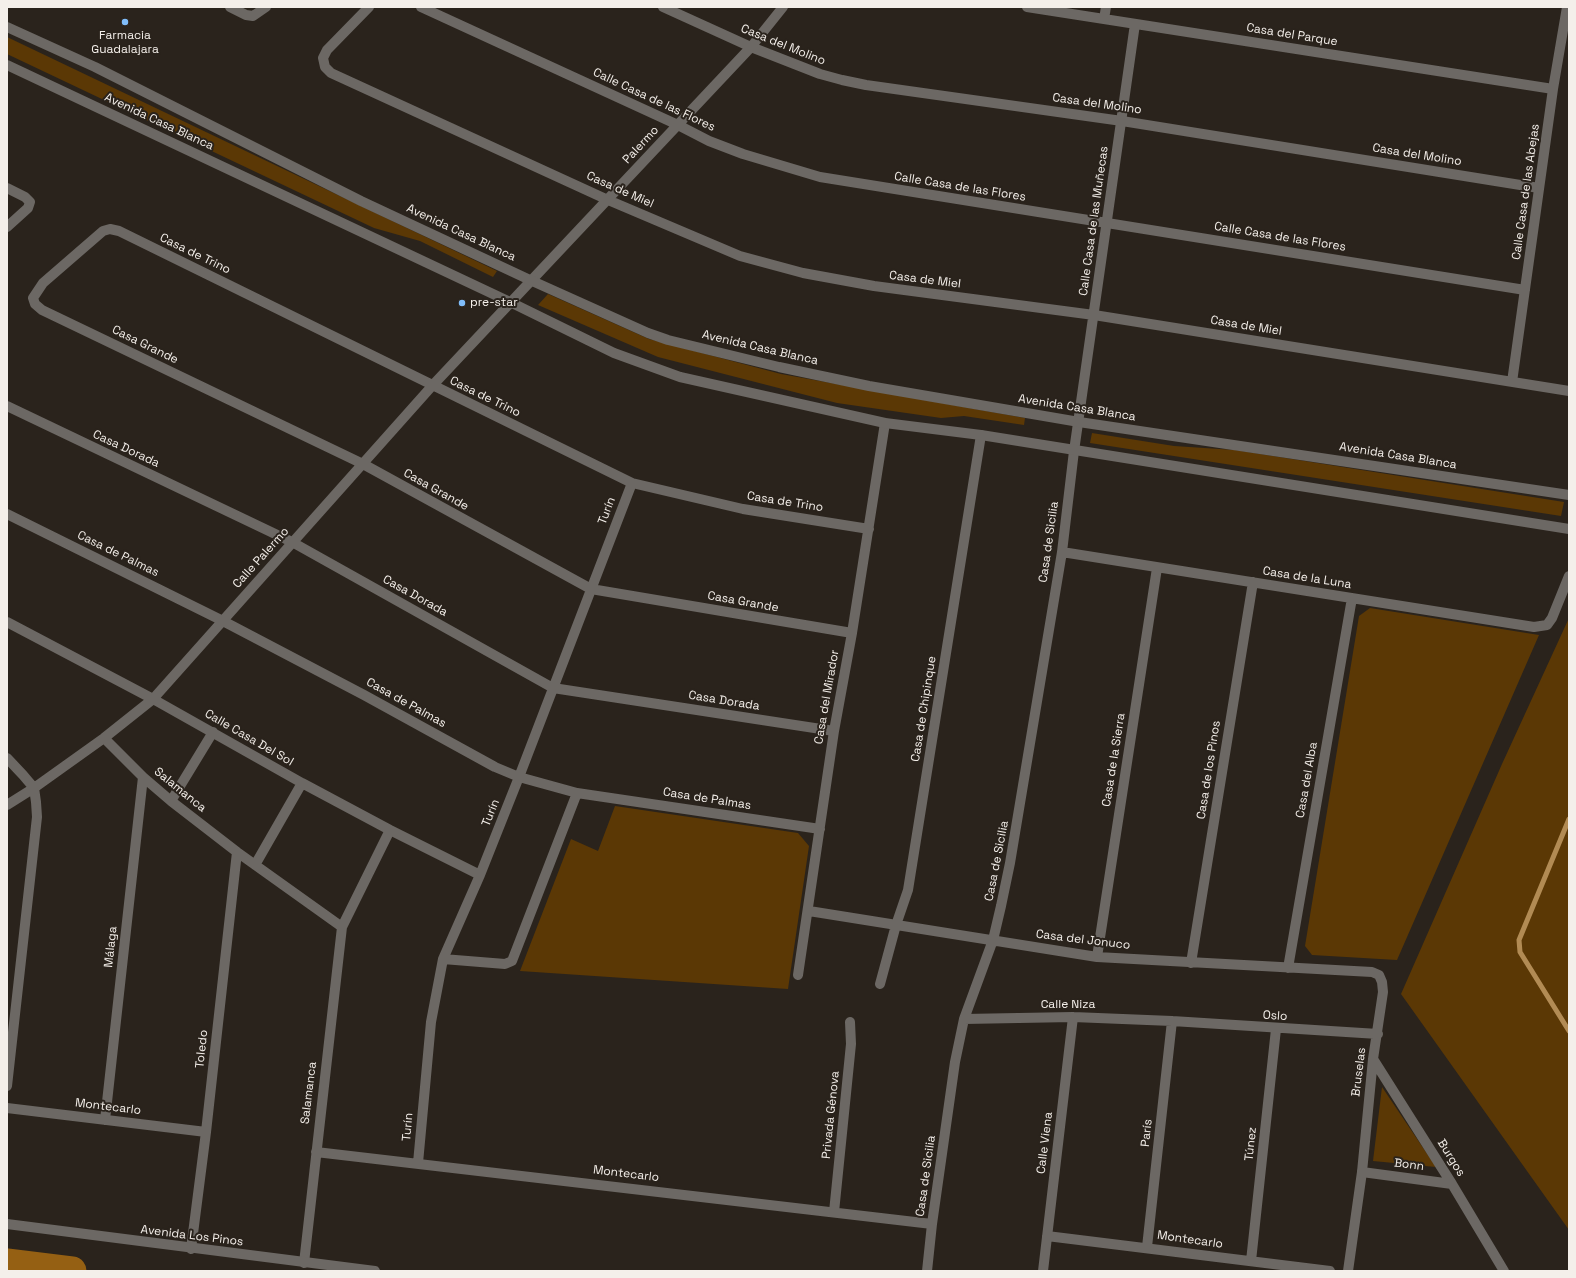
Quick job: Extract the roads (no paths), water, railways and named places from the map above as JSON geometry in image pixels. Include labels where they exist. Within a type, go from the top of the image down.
[{"type":"street","points":[[230,7],[246,15],[253,16],[266,7]]},
{"type":"street","name":"Casa de Miel","points":[[370,7],[327,50],[323,58],[325,67],[331,74],[608,200],[740,256],[803,273],[874,286],[1094,315],[1569,391]]},
{"type":"street","name":"Calle Casa de las Flores","points":[[421,7],[710,141],[736,151],[820,177],[1525,290]]},
{"type":"street","name":"Casa del Molino","points":[[662,7],[751,47],[820,74],[866,85],[1122,121],[1539,188]]},
{"type":"street","name":"Palermo","points":[[510,302],[751,47],[783,7]]},
{"type":"street","name":"Casa del Parque","points":[[1027,7],[1553,89]]},
{"type":"street","points":[[1104,19],[1106,7]]},
{"type":"street","name":"Calle Casa de las Abejas","points":[[1512,382],[1553,89],[1567,7]]},
{"type":"street","name":"Calle Casa de las Muñecas","points":[[1078,422],[1135,24]]},
{"type":"street","name":"Avenida Casa Blanca","points":[[7,27],[95,67],[361,201],[530,280],[648,333],[668,340],[779,367],[869,386],[1078,422],[1569,495]]},
{"type":"street","name":"Avenida Casa Blanca","points":[[7,65],[510,302],[614,353],[673,375],[706,384],[885,423],[981,435],[1569,530]]},
{"type":"street","points":[[7,188],[25,197],[30,202],[28,208],[7,227]]},
{"type":"street","name":"Casa de Trino","points":[[33,298],[44,283],[103,231],[110,229],[119,231],[632,483],[743,509],[869,529]]},
{"type":"street","name":"Casa Grande","points":[[33,298],[35,304],[42,310],[362,464],[591,589],[852,633]]},
{"type":"street","name":"Calle Palermo","points":[[7,805],[34,788],[104,738],[153,699],[432,386],[510,302]]},
{"type":"street","name":"Casa Dorada","points":[[7,406],[292,542],[553,688],[834,731]]},
{"type":"street","name":"Casa de Sicilia","points":[[927,1271],[932,1224],[955,1062],[964,1019],[993,940],[1010,863],[1062,552],[1078,422]]},
{"type":"street","name":"Casa del Mirador","points":[[798,975],[809,911],[834,731],[852,633],[885,423]]},
{"type":"street","name":"Casa de Chipinque","points":[[880,984],[896,925],[908,890],[981,435]]},
{"type":"street","name":"Turín","points":[[418,1163],[431,1022],[443,959],[480,875],[519,777],[632,483]]},
{"type":"street","name":"Casa de Palmas","points":[[7,514],[222,620],[364,695],[495,767],[519,777],[577,793],[820,829]]},
{"type":"street","name":"Casa de la Luna","points":[[1062,552],[1534,627],[1547,626],[1552,618],[1569,576]]},
{"type":"street","name":"Casa de la Sierra","points":[[1097,957],[1157,568]]},
{"type":"street","name":"Casa de los Pinos","points":[[1191,963],[1253,582]]},
{"type":"street","name":"Casa del Alba","points":[[1288,968],[1352,598]]},
{"type":"street","name":"Calle Casa Del Sol","points":[[7,622],[153,699],[302,783],[390,830],[480,875]]},
{"type":"street","points":[[171,800],[213,732]]},
{"type":"street","name":"Salamanca","points":[[104,738],[143,777],[171,800],[255,866],[342,927]]},
{"type":"street","points":[[7,758],[34,788],[36,802],[36,829],[7,1086]]},
{"type":"street","name":"Málaga","points":[[105,1120],[143,777]]},
{"type":"street","points":[[255,866],[302,783]]},
{"type":"street","points":[[443,959],[505,964],[512,961],[577,793]]},
{"type":"street","name":"Salamanca","points":[[304,1263],[342,927],[390,830]]},
{"type":"street","name":"Toledo","points":[[191,1249],[206,1132],[237,852]]},
{"type":"street","name":"Casa del Jonuco","points":[[809,911],[1097,957],[1288,968],[1363,970],[1379,975]]},
{"type":"street","name":"Bruselas","points":[[1348,1271],[1362,1172],[1373,1059],[1378,1034],[1383,992],[1382,982],[1379,975]]},
{"type":"street","name":"Calle Niza","points":[[964,1019],[1073,1017],[1172,1021]]},
{"type":"street","name":"Calle Viena","points":[[1043,1271],[1073,1017]]},
{"type":"street","name":"Oslo","points":[[1172,1021],[1276,1029],[1378,1034]]},
{"type":"street","name":"París","points":[[1147,1247],[1172,1021]]},
{"type":"street","name":"Privada Génova","points":[[834,1212],[851,1044],[850,1022]]},
{"type":"street","name":"Túnez","points":[[1251,1261],[1276,1029]]},
{"type":"street","name":"Burgos","points":[[1373,1059],[1452,1184],[1504,1271]]},
{"type":"street","name":"Montecarlo","points":[[7,1108],[206,1132]]},
{"type":"street","name":"Montecarlo","points":[[316,1152],[932,1224]]},
{"type":"street","name":"Bonn","points":[[1362,1172],[1452,1184]]},
{"type":"street","name":"Avenida Los Pinos","points":[[7,1224],[191,1249],[375,1271]]},
{"type":"street","name":"Montecarlo","points":[[1047,1236],[1147,1247],[1330,1271]]},
{"type":"waterway","points":[[1569,819],[1519,940],[1520,952],[1569,1031]]},
{"type":"waterway","points":[[7,1263],[72,1271]]},
{"type":"place","name":"Farmacia Guadalajara","points":[[125,22]]},
{"type":"place","name":"pre-star","points":[[462,303]]}]
